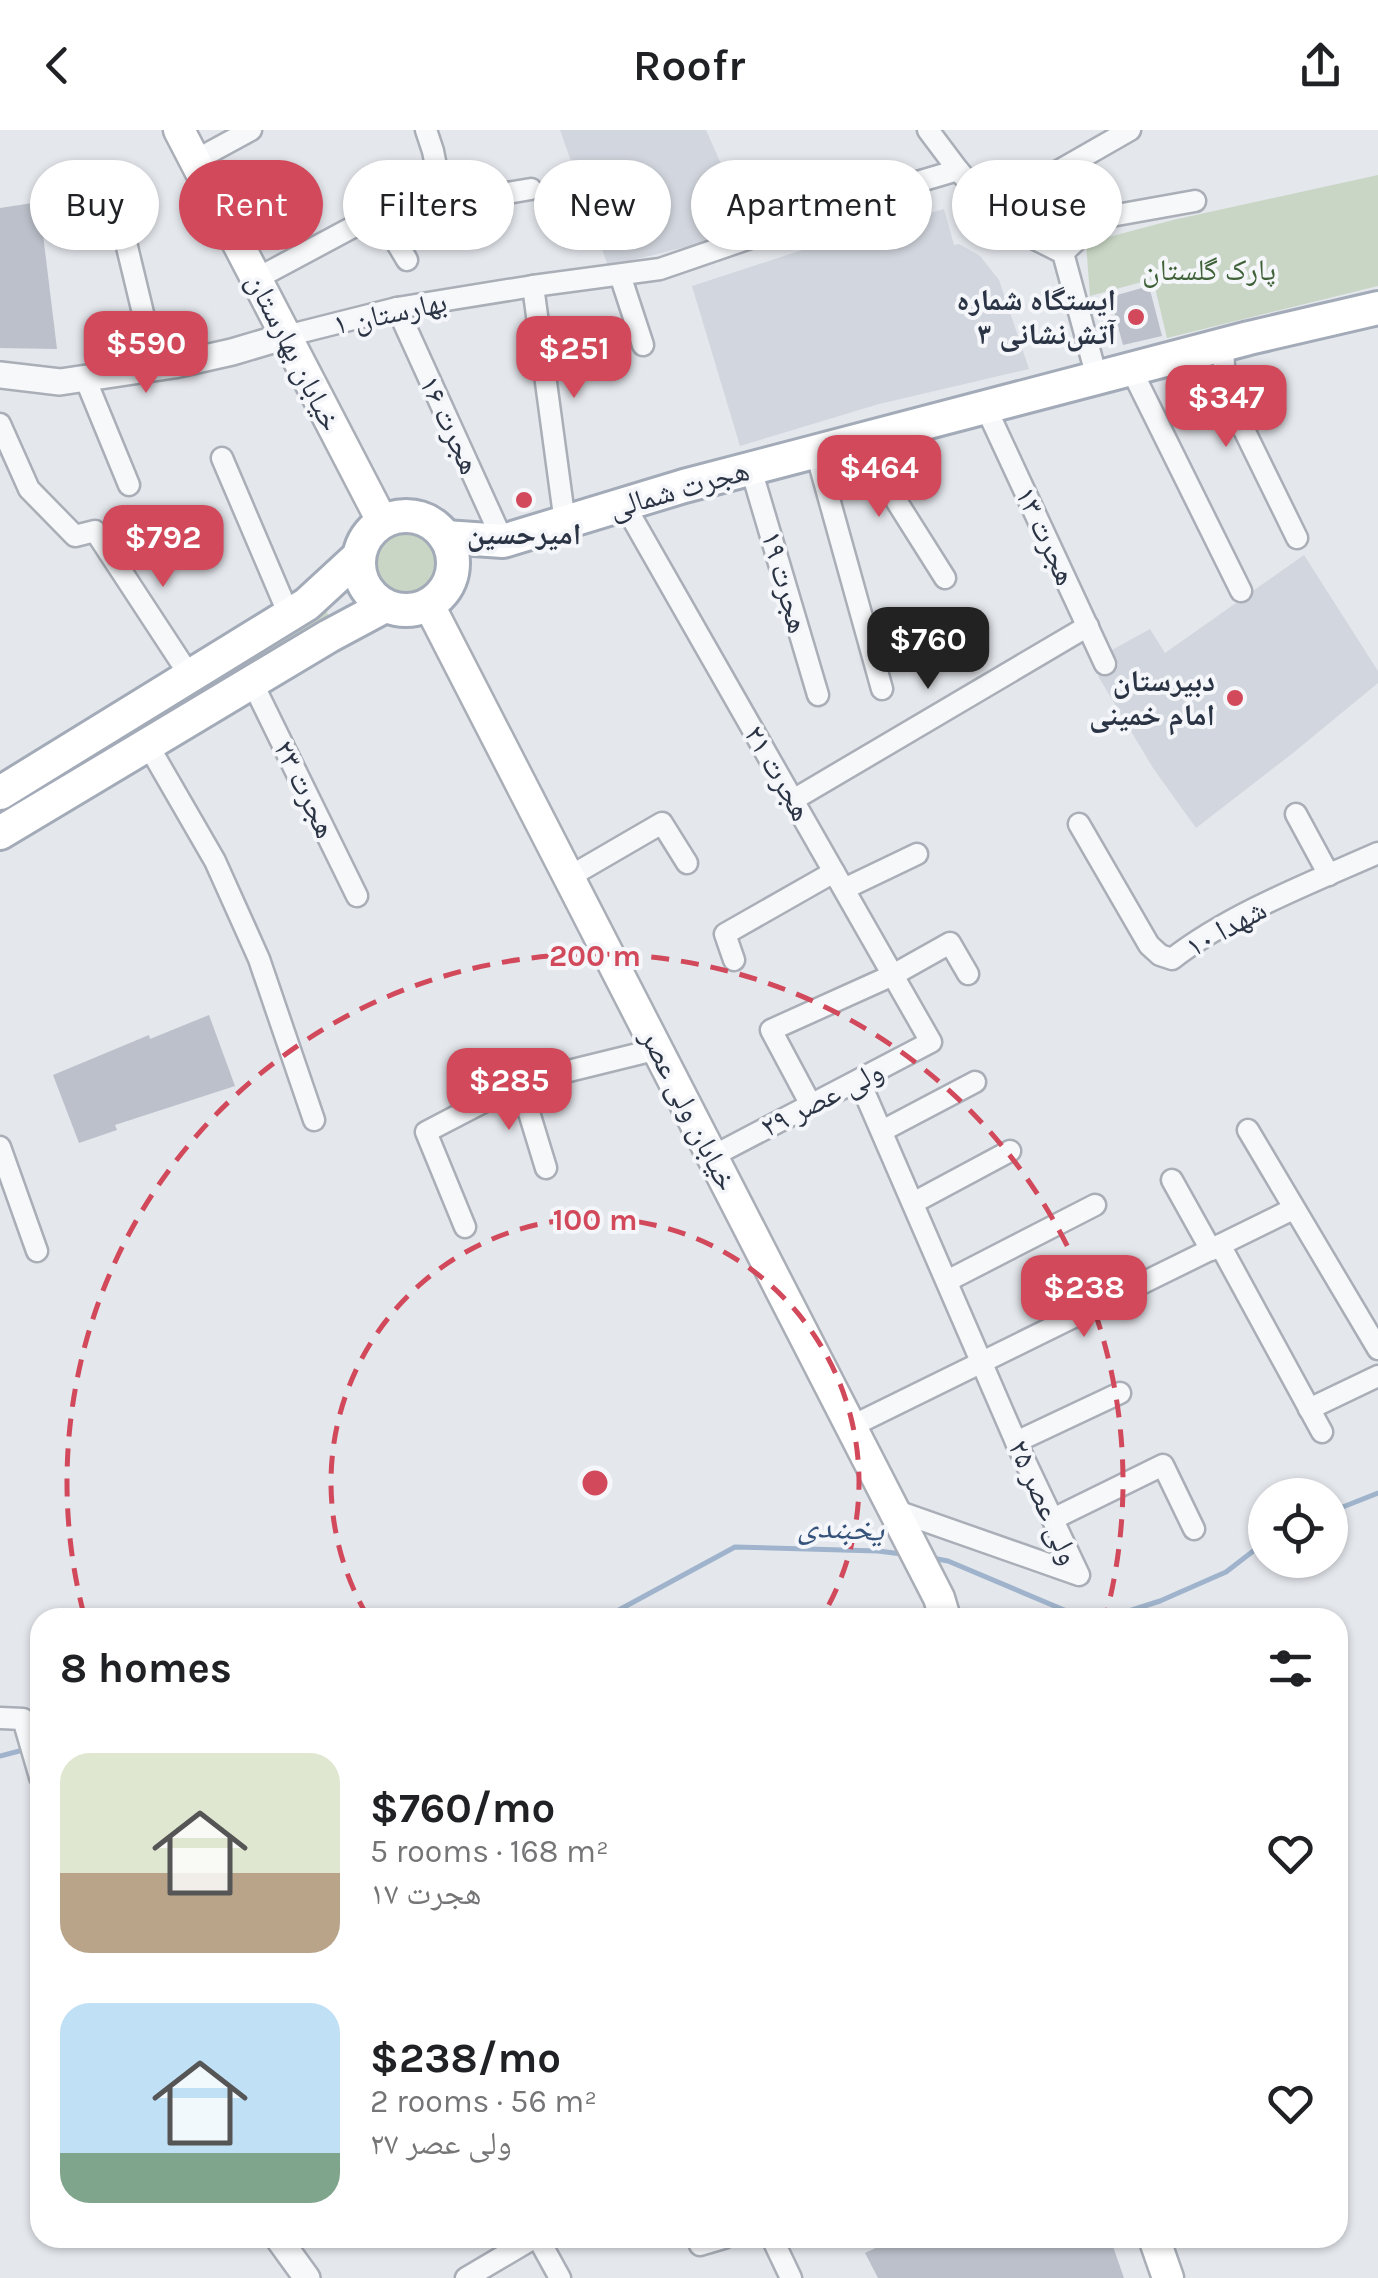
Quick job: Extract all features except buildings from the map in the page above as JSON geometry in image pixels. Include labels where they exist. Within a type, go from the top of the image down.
[{"type":"main road","name":"خیابان بهارستان","points":[[179,130],[194,160]]},
{"type":"main road","name":"خیابان بهارستان","points":[[241,250],[382,521]]},
{"type":"main road","name":"هجرت شمالی","points":[[445,537],[503,541],[883,434],[1223,344],[1378,308]]},
{"type":"main road","points":[[452,576],[453,556],[445,537],[424,519],[395,516],[382,521],[362,543],[358,572],[373,598],[385,606],[415,610],[439,598],[452,576],[503,541]]},
{"type":"main road","points":[[0,793],[306,604],[358,558]]},
{"type":"main road","name":"خیابان ولی عصر","points":[[429,605],[942,1608]]},
{"type":"main road","points":[[0,833],[385,606]]},
{"type":"main road","points":[[1158,2248],[1168,2278]]},
{"type":"street","points":[[194,160],[251,130]]},
{"type":"street","points":[[426,130],[435,160]]},
{"type":"street","points":[[928,130],[952,162]]},
{"type":"street","points":[[1078,160],[1130,130]]},
{"type":"street","name":"بهارستان ۱","points":[[286,336],[396,308],[660,270],[952,172]]},
{"type":"street","points":[[514,192],[531,189]]},
{"type":"street","points":[[1063,253],[1100,218],[1194,201]]},
{"type":"street","points":[[256,279],[343,232]]},
{"type":"street","points":[[128,250],[156,367]]},
{"type":"street","points":[[401,250],[407,260]]},
{"type":"street","points":[[1057,250],[1063,253],[1097,378]]},
{"type":"street","points":[[620,275],[642,345]]},
{"type":"street","points":[[533,286],[564,523]]},
{"type":"street","name":"هجرت ۱۶","points":[[396,308],[503,541]]},
{"type":"street","points":[[0,374],[60,382],[232,352],[286,336]]},
{"type":"street","points":[[1223,344],[1225,391],[1297,538]]},
{"type":"street","points":[[1131,369],[1241,591]]},
{"type":"street","points":[[85,378],[129,485]]},
{"type":"street","name":"هجرت ۱۳","points":[[986,408],[1105,664]]},
{"type":"street","points":[[0,424],[28,489],[75,536],[94,530],[190,676]]},
{"type":"street","points":[[883,434],[897,502],[945,578]]},
{"type":"street","points":[[816,452],[882,689]]},
{"type":"street","points":[[222,458],[289,615]]},
{"type":"street","name":"هجرت ۱۹","points":[[752,469],[818,695]]},
{"type":"street","name":"هجرت ۲۱","points":[[624,504],[932,1042]]},
{"type":"street","points":[[793,800],[1088,626]]},
{"type":"street","name":"هجرت ۲۳","points":[[252,682],[358,896]]},
{"type":"street","points":[[148,745],[215,860],[259,958],[314,1120]]},
{"type":"street","points":[[1296,814],[1329,875]]},
{"type":"street","points":[[569,877],[662,823],[687,863]]},
{"type":"street","name":"شهدا ۱۰","points":[[1079,824],[1150,946],[1172,959],[1203,936],[1378,853]]},
{"type":"street","points":[[734,960],[725,934],[839,881],[917,854]]},
{"type":"street","points":[[811,1105],[771,1030],[893,975],[950,943],[968,974]]},
{"type":"street","name":"ولی عصر ۲۹","points":[[713,1156],[932,1042]]},
{"type":"street","points":[[465,1227],[426,1132],[520,1084],[658,1049]]},
{"type":"street","name":"ولی عصر ۲۵","points":[[859,1080],[1016,1442],[1079,1574],[895,1511]]},
{"type":"street","points":[[882,1131],[974,1082]]},
{"type":"street","points":[[520,1084],[546,1168]]},
{"type":"street","points":[[1248,1130],[1378,1350]]},
{"type":"street","points":[[0,1147],[37,1251]]},
{"type":"street","points":[[913,1203],[1010,1151]]},
{"type":"street","points":[[1172,1180],[1322,1432]]},
{"type":"street","points":[[947,1281],[1094,1205]]},
{"type":"street","points":[[852,1426],[1293,1209]]},
{"type":"street","points":[[1310,1409],[1378,1376]]},
{"type":"street","points":[[1016,1442],[1120,1393]]},
{"type":"street","points":[[1052,1519],[1163,1465],[1194,1529]]},
{"type":"street","points":[[0,1718],[23,1719],[30,1744]]},
{"type":"street","points":[[286,2248],[308,2278]]},
{"type":"street","points":[[466,2278],[518,2248]]},
{"type":"street","points":[[542,2248],[560,2278]]},
{"type":"street","points":[[777,2248],[792,2278]]},
{"type":"shaded area","points":[[560,130],[706,130],[719,160],[691,160],[691,246],[608,266],[602,250],[671,250],[671,160],[571,160]]},
{"type":"shaded area","points":[[944,209],[952,250],[970,250],[980,256],[999,280],[1029,369],[879,404],[740,446],[692,286],[802,250],[932,250],[932,212]]},
{"type":"shaded area","name":"دبیرستان امام خمینی","points":[[1304,555],[1378,671],[1378,683],[1196,828],[1153,768],[1098,676],[1119,665],[1110,651],[1150,629],[1165,653]]},
{"type":"green space","name":"پارک گلستان","points":[[1378,175],[1378,286],[1167,338],[1153,279],[1090,296],[1087,250],[1122,250],[1122,233]]},
{"type":"green space","points":[[404,532],[426,541],[435,563],[426,585],[404,594],[382,585],[373,563],[382,541]]},
{"type":"green space","points":[[325,607],[330,620],[164,718],[158,707]]},
{"type":"green space","points":[[123,730],[129,743],[0,819],[0,804]]},
{"type":"waterway","name":"یخبندی","points":[[1348,1505],[1378,1493]]},
{"type":"waterway","name":"یخبندی","points":[[622,1608],[735,1547],[902,1554]]},
{"type":"waterway","name":"یخبندی","points":[[1138,1608],[1226,1572],[1248,1555]]},
{"type":"waterway","name":"یخبندی","points":[[932,1558],[948,1561],[1059,1608]]},
{"type":"waterway","name":"یخبندی","points":[[0,1756],[27,1749]]},
{"type":"place","name":"ایستگاه شماره ۳ آتش‌نشانی","points":[[1136,317]]},
{"type":"place","name":"امیرحسین","points":[[524,500]]},
{"type":"place","name":"دبیرستان امام خمینی","points":[[1235,698]]}]
